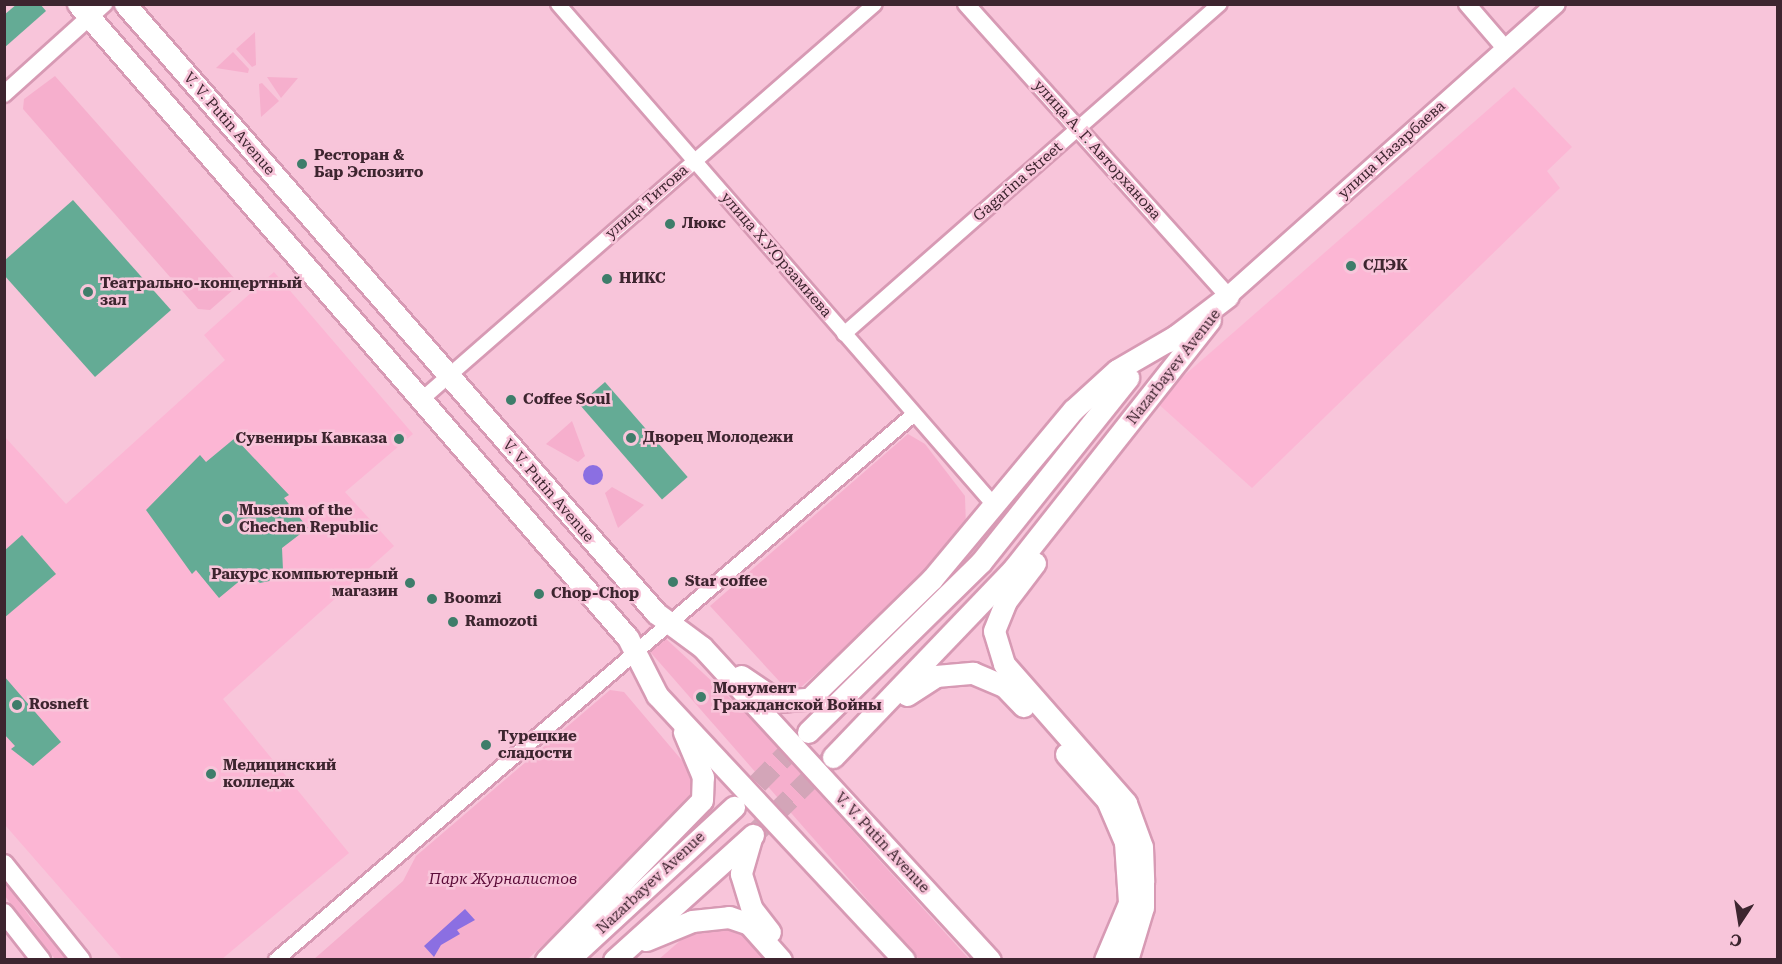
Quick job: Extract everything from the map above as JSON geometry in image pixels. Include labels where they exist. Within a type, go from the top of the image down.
[{"type":"main road","name":"V. V. Putin Avenue","points":[[125,4],[448,376],[670,624],[702,647],[990,960]]},
{"type":"main road","name":"улица Назарбаева","points":[[1228,296],[1556,4]]},
{"type":"main road","points":[[91,9],[421,400],[628,638],[657,695],[904,960]]},
{"type":"main road","name":"Nazarbayev Avenue","points":[[808,732],[981,562],[1106,400],[1179,334],[1228,296]]},
{"type":"main road","name":"Nazarbayev Avenue","points":[[1105,960],[1130,903],[1125,842],[1107,800],[1004,686],[973,673],[936,676],[833,757],[959,629],[1113,448],[1228,296]]},
{"type":"main road","points":[[702,647],[778,701],[809,699],[932,579],[993,505],[1097,388],[1179,334]]},
{"type":"main road","points":[[1113,448],[1059,534],[1006,601],[994,631],[1004,664],[1126,803],[1142,847],[1143,882],[1143,907],[1127,960]]},
{"type":"main road","points":[[546,960],[702,800],[703,777],[676,716]]},
{"type":"main road","name":"Nazarbayev Avenue","points":[[568,960],[734,807]]},
{"type":"main road","points":[[622,953],[753,835],[741,874],[752,909],[795,960]]},
{"type":"main road","points":[[4,864],[81,960]]},
{"type":"main road","points":[[4,914],[41,960]]},
{"type":"main road","points":[[622,953],[692,921],[729,917],[749,924],[782,960]]},
{"type":"street","name":"улица Х.У.Орзамиева","points":[[558,4],[993,505]]},
{"type":"street","name":"улица Титова","points":[[421,400],[874,4]]},
{"type":"street","name":"улица А. Г. Авторханова","points":[[966,4],[1228,296]]},
{"type":"street","name":"Gagarina Street","points":[[844,334],[1220,4]]},
{"type":"street","points":[[1467,4],[1505,48]]},
{"type":"street","points":[[4,94],[91,9]]},
{"type":"street","points":[[276,960],[637,656],[670,624],[913,415]]},
{"type":"shaded area","points":[[1514,87],[1572,147],[1547,171],[1560,188],[1252,488],[1155,401]]},
{"type":"shaded area","points":[[274,272],[413,434],[345,492],[394,546],[223,699],[349,853],[222,959],[122,959],[5,825],[5,437],[66,504],[225,360],[204,335]]},
{"type":"shaded area","points":[[593,465],[600,468],[603,475],[600,482],[593,485],[586,482],[583,475],[586,468]]},
{"type":"shaded area","points":[[465,909],[475,920],[457,930],[460,934],[441,945],[434,957],[424,946]]},
{"type":"green space","points":[[255,32],[256,65],[252,67],[236,49]]},
{"type":"green space","points":[[233,52],[249,69],[248,73],[216,68]]},
{"type":"green space","points":[[55,76],[234,278],[234,289],[210,310],[198,309],[23,109],[24,99]]},
{"type":"green space","points":[[267,77],[298,78],[281,98]]},
{"type":"green space","points":[[262,83],[279,101],[261,117],[259,84]]},
{"type":"green space","points":[[572,421],[585,456],[578,462],[546,444]]},
{"type":"green space","points":[[908,434],[925,444],[965,496],[966,527],[923,580],[792,695],[710,606]]},
{"type":"green space","points":[[612,487],[644,505],[618,528],[605,493]]},
{"type":"green space","points":[[651,625],[742,709],[969,959],[919,959],[638,638]]},
{"type":"green space","name":"Парк Журналистов","points":[[610,690],[624,692],[702,784],[673,824],[528,959],[313,960],[403,881],[416,856]]},
{"type":"green space","points":[[5,882],[30,917],[66,959],[55,959],[24,922],[5,896]]},
{"type":"green space","points":[[724,925],[751,937],[772,960],[658,960],[689,933]]},
{"type":"building","points":[[17,4],[40,4],[46,11],[4,48],[4,15]]},
{"type":"building","name":"Театрально-концертный зал","points":[[73,200],[171,310],[95,377],[4,275],[4,261]]},
{"type":"building","name":"Дворец Молодежи","points":[[605,382],[688,477],[662,499],[579,404]]},
{"type":"building","name":"Museum of the Chechen Republic","points":[[235,438],[289,495],[284,498],[308,528],[282,548],[283,570],[274,580],[260,583],[248,574],[219,598],[196,570],[192,574],[146,510],[200,455],[206,462]]},
{"type":"building","points":[[22,535],[56,574],[4,618],[4,551]]},
{"type":"building","name":"Rosneft","points":[[4,676],[61,742],[33,766],[11,749],[15,746],[4,734]]},
{"type":"tunnel","points":[[736,805],[805,735]]},
{"type":"tunnel","points":[[753,835],[829,760]]},
{"type":"place","name":"Ресторан & Бар Эспозито","points":[[302,164]]},
{"type":"place","name":"Люкс","points":[[670,224]]},
{"type":"place","name":"СДЭК","points":[[1351,266]]},
{"type":"place","name":"НИКС","points":[[607,279]]},
{"type":"place","name":"Театрально-концертный зал","points":[[88,292]]},
{"type":"place","name":"Coffee Soul","points":[[511,400]]},
{"type":"place","name":"Дворец Молодежи","points":[[631,438]]},
{"type":"place","name":"Сувениры Кавказа","points":[[399,439]]},
{"type":"place","name":"Museum of the Chechen Republic","points":[[227,519]]},
{"type":"place","name":"Star coffee","points":[[673,582]]},
{"type":"place","name":"Ракурс компьютерный магазин","points":[[410,583]]},
{"type":"place","name":"Chop-Chop","points":[[539,594]]},
{"type":"place","name":"Boomzi","points":[[432,599]]},
{"type":"place","name":"Ramozoti","points":[[453,622]]},
{"type":"place","name":"Монумент Гражданской Войны","points":[[701,697]]},
{"type":"place","name":"Rosneft","points":[[17,705]]},
{"type":"place","name":"Турецкие сладости","points":[[486,745]]},
{"type":"place","name":"Медицинский колледж","points":[[211,774]]}]
